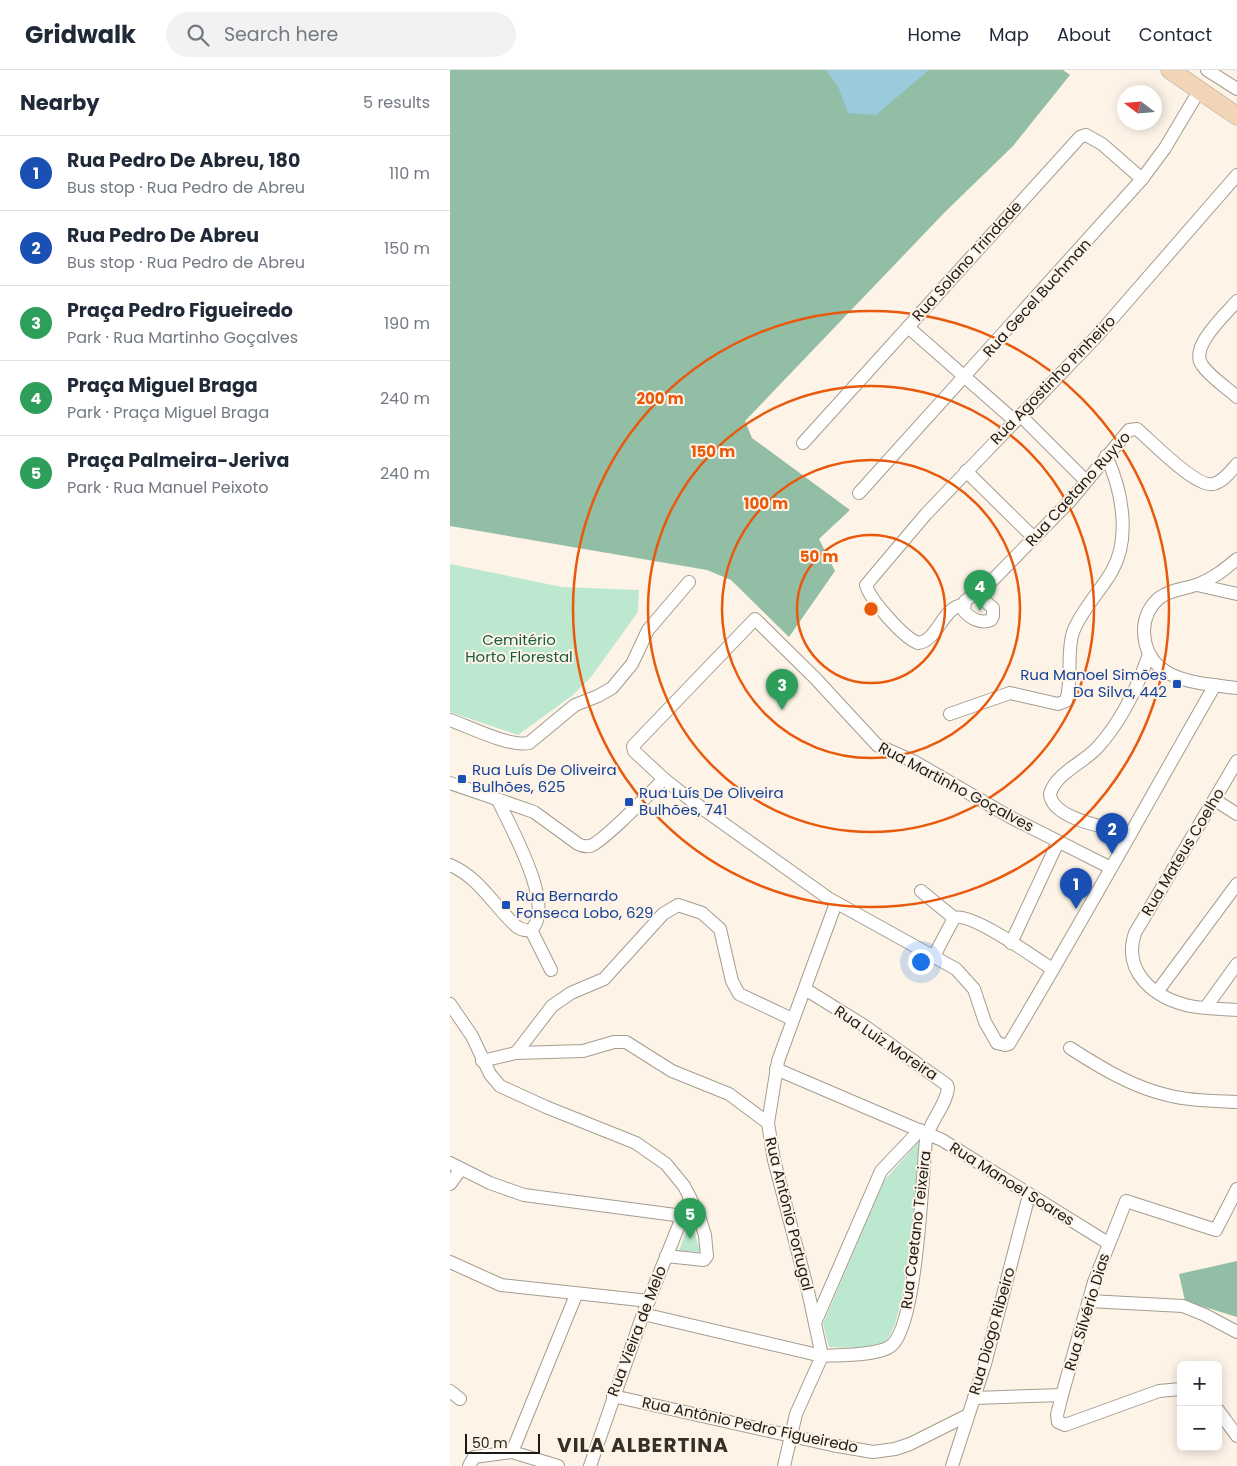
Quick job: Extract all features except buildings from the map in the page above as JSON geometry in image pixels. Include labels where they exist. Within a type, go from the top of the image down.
[{"type":"main road","points":[[1170,70],[1237,116]]},
{"type":"street","points":[[1207,70],[1237,89]]},
{"type":"street","name":"Rua Gecel Buchman","points":[[860,493],[1142,179],[1165,148],[1199,91]]},
{"type":"street","name":"Rua Solano Trindade","points":[[803,444],[1080,137],[1086,135],[1102,144],[1142,179]]},
{"type":"street","name":"Rua Agostinho Pinheiro","points":[[963,605],[951,611],[925,642],[918,643],[904,634],[873,599],[867,588],[867,582],[966,471],[1109,322],[1237,175]]},
{"type":"street","points":[[1237,301],[1201,344],[1198,353],[1203,367],[1237,397]]},
{"type":"street","points":[[908,327],[952,367],[966,376],[1017,418],[1086,481]]},
{"type":"street","name":"Rua Caetano Ruyvo","points":[[978,595],[1034,538],[1129,430],[1137,430],[1168,457],[1207,484],[1219,482],[1237,464]]},
{"type":"street","points":[[950,714],[1010,693],[1058,704],[1066,700],[1073,633],[1087,606],[1112,571],[1122,543],[1121,517],[1116,482],[1106,456]]},
{"type":"street","points":[[966,471],[1034,538]]},
{"type":"street","points":[[1131,833],[1067,814],[1054,805],[1050,794],[1055,782],[1083,761],[1108,733],[1141,675],[1148,656],[1144,630],[1149,610],[1160,598],[1169,592],[1213,578],[1237,559]]},
{"type":"street","points":[[450,720],[508,741],[529,743],[575,705],[612,688],[632,664],[648,630],[689,582]]},
{"type":"street","points":[[1197,584],[1237,594]]},
{"type":"street","points":[[978,595],[993,608],[991,620],[982,622],[968,615],[963,605],[969,597],[978,595]]},
{"type":"street","name":"Rua Martinho Goçalves","points":[[664,779],[634,751],[634,744],[755,618],[815,678],[877,746],[929,770],[1058,842],[1111,868]]},
{"type":"street","points":[[1148,656],[1160,669],[1170,675],[1237,688]]},
{"type":"street","points":[[450,783],[534,812],[578,844],[586,847],[593,844],[607,832],[664,779],[836,903],[956,969],[974,989],[991,1034],[997,1043],[1005,1046],[1009,1044],[1216,685]]},
{"type":"street","name":"Rua Mateus Coelho","points":[[1157,992],[1140,977],[1133,965],[1131,944],[1135,933],[1237,761]]},
{"type":"street","points":[[498,800],[524,853],[537,895],[538,912],[535,926],[531,930]]},
{"type":"street","points":[[1215,800],[1237,814]]},
{"type":"street","points":[[1011,943],[1058,842]]},
{"type":"street","points":[[450,866],[480,886],[516,926],[531,930]]},
{"type":"street","points":[[1237,884],[1157,992],[1178,1002],[1206,1008],[1237,1010]]},
{"type":"street","points":[[921,892],[954,918],[959,917],[976,924],[1052,969]]},
{"type":"street","name":"Rua Antônio Portugal","points":[[822,1356],[774,1160],[768,1123],[776,1068],[792,1019],[836,903]]},
{"type":"street","points":[[516,1053],[552,1006],[571,993],[604,979],[663,914],[678,905],[702,913],[720,929],[732,981],[739,994],[792,1019]]},
{"type":"street","points":[[934,956],[954,918]]},
{"type":"street","points":[[531,930],[551,970]]},
{"type":"street","points":[[1206,1008],[1237,964]]},
{"type":"street","name":"Rua Luiz Moreira","points":[[805,988],[863,1025],[947,1084],[948,1093],[924,1131]]},
{"type":"street","points":[[450,1004],[472,1036],[482,1061],[495,1081],[507,1090],[627,1139],[653,1153],[675,1173],[702,1222],[705,1235],[706,1258],[704,1260],[666,1256]]},
{"type":"street","points":[[482,1061],[516,1053],[583,1051],[614,1042],[626,1042],[685,1077],[729,1094],[768,1123]]},
{"type":"street","points":[[1070,1048],[1113,1074],[1147,1089],[1171,1096],[1237,1102]]},
{"type":"street","name":"Rua Manoel Soares","points":[[776,1068],[924,1131],[1108,1243]]},
{"type":"street","points":[[815,1324],[881,1171],[924,1131]]},
{"type":"street","name":"Rua Caetano Teixeira","points":[[643,1314],[822,1356],[886,1349],[897,1340],[902,1331],[913,1283],[924,1131]]},
{"type":"street","points":[[450,1184],[455,1166],[490,1183],[524,1195],[683,1216]]},
{"type":"street","name":"Rua Silvério Dias","points":[[1177,1389],[1159,1391],[1061,1425],[1057,1415],[1089,1301],[1108,1243],[1126,1201],[1216,1230],[1237,1189]]},
{"type":"street","name":"Rua Diogo Ribeiro","points":[[952,1466],[1000,1310],[1029,1195]]},
{"type":"street","name":"Rua Vieira de Melo","points":[[590,1466],[643,1314],[690,1198]]},
{"type":"street","points":[[450,1262],[494,1283],[576,1295],[649,1301]]},
{"type":"street","points":[[512,1452],[576,1295]]},
{"type":"street","points":[[1089,1301],[1182,1306],[1206,1315],[1237,1332]]},
{"type":"street","points":[[784,1466],[801,1400],[822,1356]]},
{"type":"street","points":[[974,1398],[1062,1394]]},
{"type":"street","name":"Rua Antônio Pedro Figueiredo","points":[[613,1396],[864,1451],[895,1449],[910,1444],[968,1415]]},
{"type":"street","points":[[1222,1415],[1237,1436]]},
{"type":"street","points":[[469,1466],[474,1457],[512,1452],[558,1466]]},
{"type":"green space","points":[[450,70],[1063,70],[1070,75],[1013,146],[945,212],[745,421],[752,438],[850,510],[819,539],[835,571],[789,637],[731,580],[707,570],[450,526]]},
{"type":"green space","name":"Cemitério Horto Florestal","points":[[450,564],[562,587],[639,590],[638,612],[591,677],[573,695],[518,735],[450,712]]},
{"type":"green space","points":[[919,1141],[910,1248],[905,1280],[893,1330],[885,1341],[873,1345],[829,1347],[823,1324],[878,1194],[884,1181]]},
{"type":"green space","points":[[692,1222],[700,1252],[679,1251],[688,1225]]},
{"type":"green space","points":[[1237,1261],[1237,1317],[1185,1301],[1179,1274]]},
{"type":"water","points":[[826,70],[929,70],[876,115],[848,113],[838,86]]},
{"type":"place","name":"Praça Miguel Braga","points":[[980,611]]},
{"type":"place","name":"Rua Manoel Simões Da Silva, 442","points":[[1177,684]]},
{"type":"place","name":"Praça Pedro Figueiredo","points":[[782,710]]},
{"type":"place","name":"Rua Luís De Oliveira Bulhões, 625","points":[[462,779]]},
{"type":"place","name":"Rua Luís De Oliveira Bulhões, 741","points":[[629,802]]},
{"type":"place","name":"Rua Pedro De Abreu","points":[[1112,854]]},
{"type":"place","name":"Rua Bernardo Fonseca Lobo, 629","points":[[506,905]]},
{"type":"place","name":"Rua Pedro De Abreu, 180","points":[[1076,909]]},
{"type":"place","name":"Praça Palmeira-Jeriva","points":[[690,1239]]},
{"type":"district","name":"VILA ALBERTINA","points":[[643,1445]]}]
